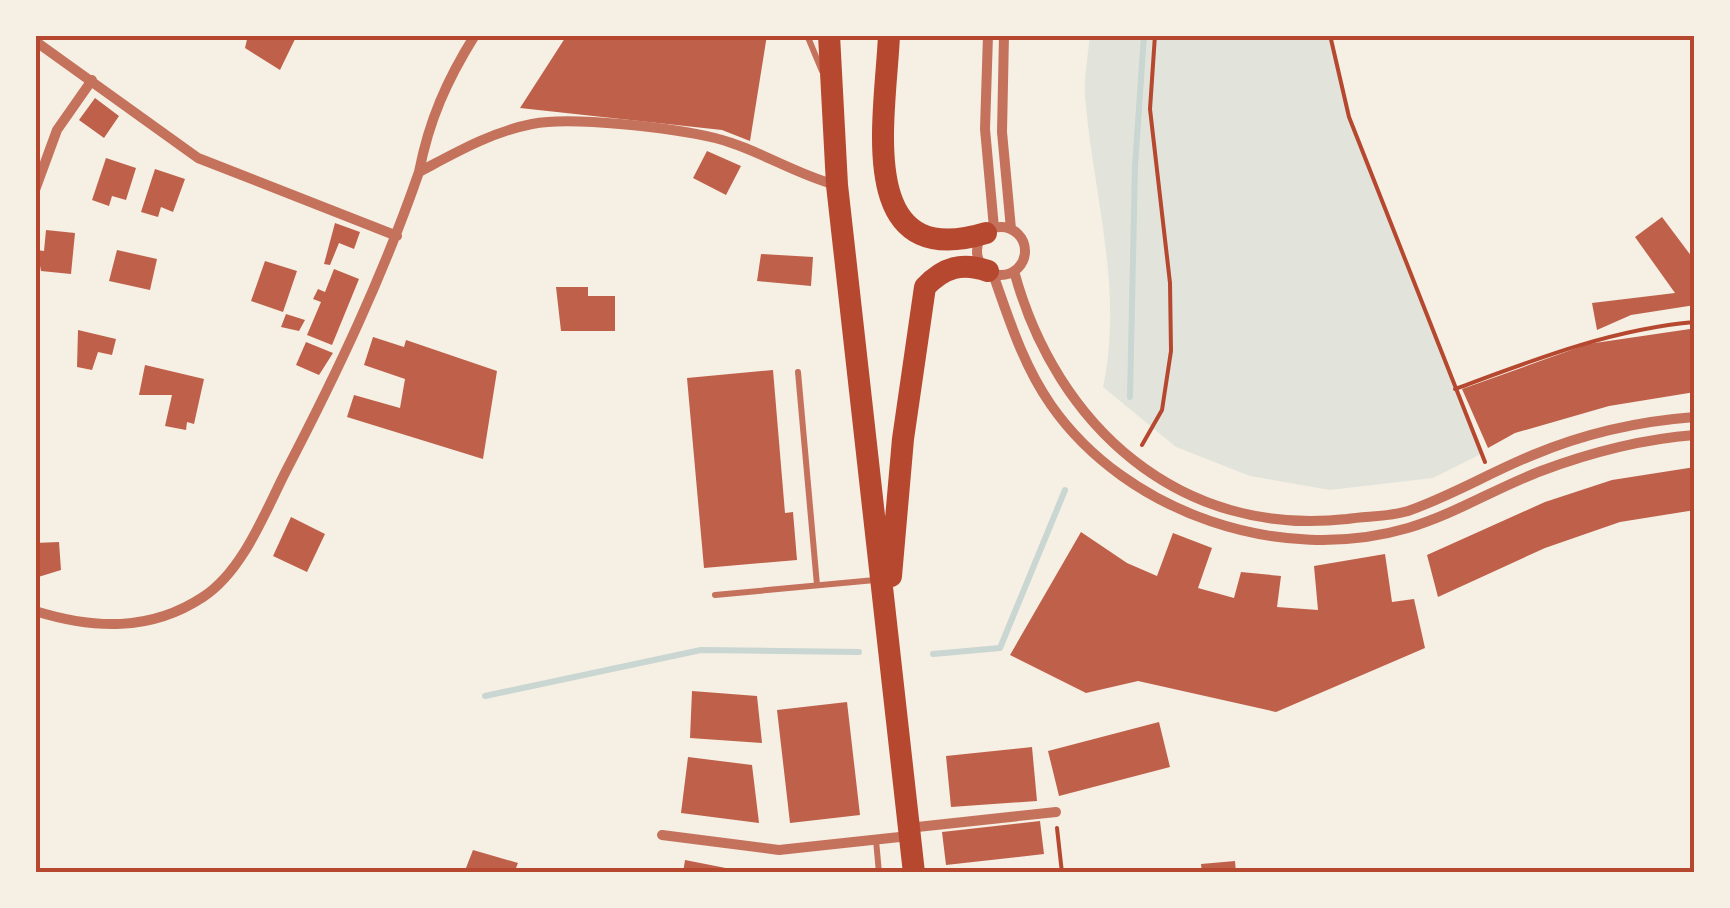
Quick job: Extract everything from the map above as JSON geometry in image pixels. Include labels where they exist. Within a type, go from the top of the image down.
[{"type":"highway","points":[[828,35],[837,185],[914,873]]},
{"type":"highway","points":[[889,35],[884,178],[894,211],[915,231],[932,239],[960,240],[990,230]]},
{"type":"highway","points":[[886,629],[902,440],[925,287],[941,270],[974,266],[991,272]]},
{"type":"street","points":[[35,612],[86,626],[118,626],[178,611],[220,583],[263,515],[346,359],[397,236],[419,172],[428,126],[448,78],[475,35]]},
{"type":"street","points":[[988,35],[985,129],[990,230],[977,252],[991,272],[1024,360],[1053,407],[1108,464],[1153,496],[1195,517],[1261,535],[1324,540],[1404,529],[1542,471],[1655,438],[1695,436]]},
{"type":"street","points":[[1004,35],[1002,132],[1010,229]]},
{"type":"street","points":[[35,41],[216,168],[397,236]]},
{"type":"street","points":[[35,190],[57,130],[92,80]]},
{"type":"street","points":[[419,172],[478,141],[533,124],[586,123],[716,138],[803,176],[837,185]]},
{"type":"street","points":[[990,230],[1010,229],[1020,236],[1025,251],[1014,271],[1041,348],[1066,390],[1133,461],[1197,499],[1261,517],[1321,522],[1405,512],[1536,453],[1651,420],[1695,417]]},
{"type":"street","points":[[991,272],[1014,271]]},
{"type":"street","points":[[662,835],[779,850],[876,840],[1056,812]]},
{"type":"lane","points":[[807,35],[829,89]]},
{"type":"lane","points":[[798,372],[817,585]]},
{"type":"lane","points":[[715,595],[881,579]]},
{"type":"lane","points":[[876,840],[879,873]]},
{"type":"path","points":[[1133,461],[1162,410],[1171,351],[1170,283],[1150,109],[1155,35]]},
{"type":"path","points":[[1330,35],[1349,118],[1489,475]]},
{"type":"path","points":[[1455,388],[1561,350],[1657,325],[1695,322]]},
{"type":"path","points":[[1056,812],[1062,873]]},
{"type":"shaded area","points":[[1090,35],[1330,35],[1349,118],[1481,454],[1433,478],[1330,490],[1250,476],[1176,447],[1103,387],[1109,351],[1109,278],[1085,96]]},
{"type":"building","points":[[248,35],[297,35],[280,70],[245,48]]},
{"type":"building","points":[[567,35],[767,35],[750,141],[722,130],[520,108]]},
{"type":"building","points":[[95,98],[119,116],[104,138],[79,120]]},
{"type":"building","points":[[707,151],[741,166],[726,195],[693,178]]},
{"type":"building","points":[[106,158],[136,168],[126,200],[112,196],[109,206],[92,200]]},
{"type":"building","points":[[155,169],[185,179],[173,212],[161,207],[158,217],[141,212]]},
{"type":"building","points":[[1662,217],[1695,261],[1695,305],[1631,315],[1597,330],[1592,303],[1675,293],[1635,237]]},
{"type":"building","points":[[335,223],[360,232],[354,249],[339,243],[330,265],[324,264]]},
{"type":"building","points":[[46,230],[75,233],[71,274],[41,271],[37,250],[44,251]]},
{"type":"building","points":[[117,250],[157,259],[150,290],[109,281]]},
{"type":"building","points":[[761,254],[813,257],[811,286],[757,281]]},
{"type":"building","points":[[265,261],[297,271],[283,312],[251,301]]},
{"type":"building","points":[[334,269],[359,279],[332,345],[307,335],[321,302],[313,299],[318,289],[325,292]]},
{"type":"building","points":[[556,287],[588,287],[588,296],[615,296],[615,331],[561,331]]},
{"type":"building","points":[[286,314],[305,320],[299,331],[281,327]]},
{"type":"building","points":[[1690,329],[1695,392],[1609,406],[1515,433],[1488,448],[1462,389],[1588,344]]},
{"type":"building","points":[[78,330],[116,339],[112,355],[98,352],[92,370],[77,367]]},
{"type":"building","points":[[373,337],[404,347],[406,340],[497,371],[483,459],[347,417],[354,395],[400,408],[405,379],[364,365]]},
{"type":"building","points":[[306,342],[333,353],[319,375],[296,365]]},
{"type":"building","points":[[145,365],[204,379],[194,424],[187,422],[186,430],[165,426],[172,395],[139,395]]},
{"type":"building","points":[[773,370],[785,513],[793,512],[797,560],[704,568],[687,378]]},
{"type":"building","points":[[1695,467],[1695,510],[1620,522],[1545,548],[1438,597],[1427,555],[1545,502],[1612,480]]},
{"type":"building","points":[[291,517],[325,534],[307,572],[273,556]]},
{"type":"building","points":[[1081,532],[1127,563],[1157,576],[1173,533],[1212,548],[1198,588],[1234,598],[1241,572],[1281,576],[1277,607],[1318,610],[1314,566],[1385,554],[1392,602],[1414,599],[1425,648],[1276,712],[1138,681],[1086,693],[1010,655]]},
{"type":"building","points":[[59,542],[61,570],[35,578],[35,543]]},
{"type":"building","points":[[692,691],[757,696],[762,743],[690,738]]},
{"type":"building","points":[[847,702],[860,815],[790,823],[777,710]]},
{"type":"building","points":[[1159,722],[1170,767],[1059,796],[1048,751]]},
{"type":"building","points":[[1032,747],[1037,801],[951,807],[946,756]]},
{"type":"building","points":[[688,757],[752,765],[759,823],[681,813]]},
{"type":"building","points":[[1040,821],[1044,854],[946,865],[942,832]]},
{"type":"building","points":[[473,850],[518,863],[514,873],[464,873]]},
{"type":"building","points":[[685,860],[741,871],[741,873],[683,873]]},
{"type":"building","points":[[1235,861],[1236,873],[1202,873],[1201,864]]},
{"type":"waterway","points":[[1130,397],[1135,166],[1144,35]]},
{"type":"waterway","points":[[933,654],[1000,648],[1065,490]]},
{"type":"waterway","points":[[485,696],[701,650],[859,652]]}]
